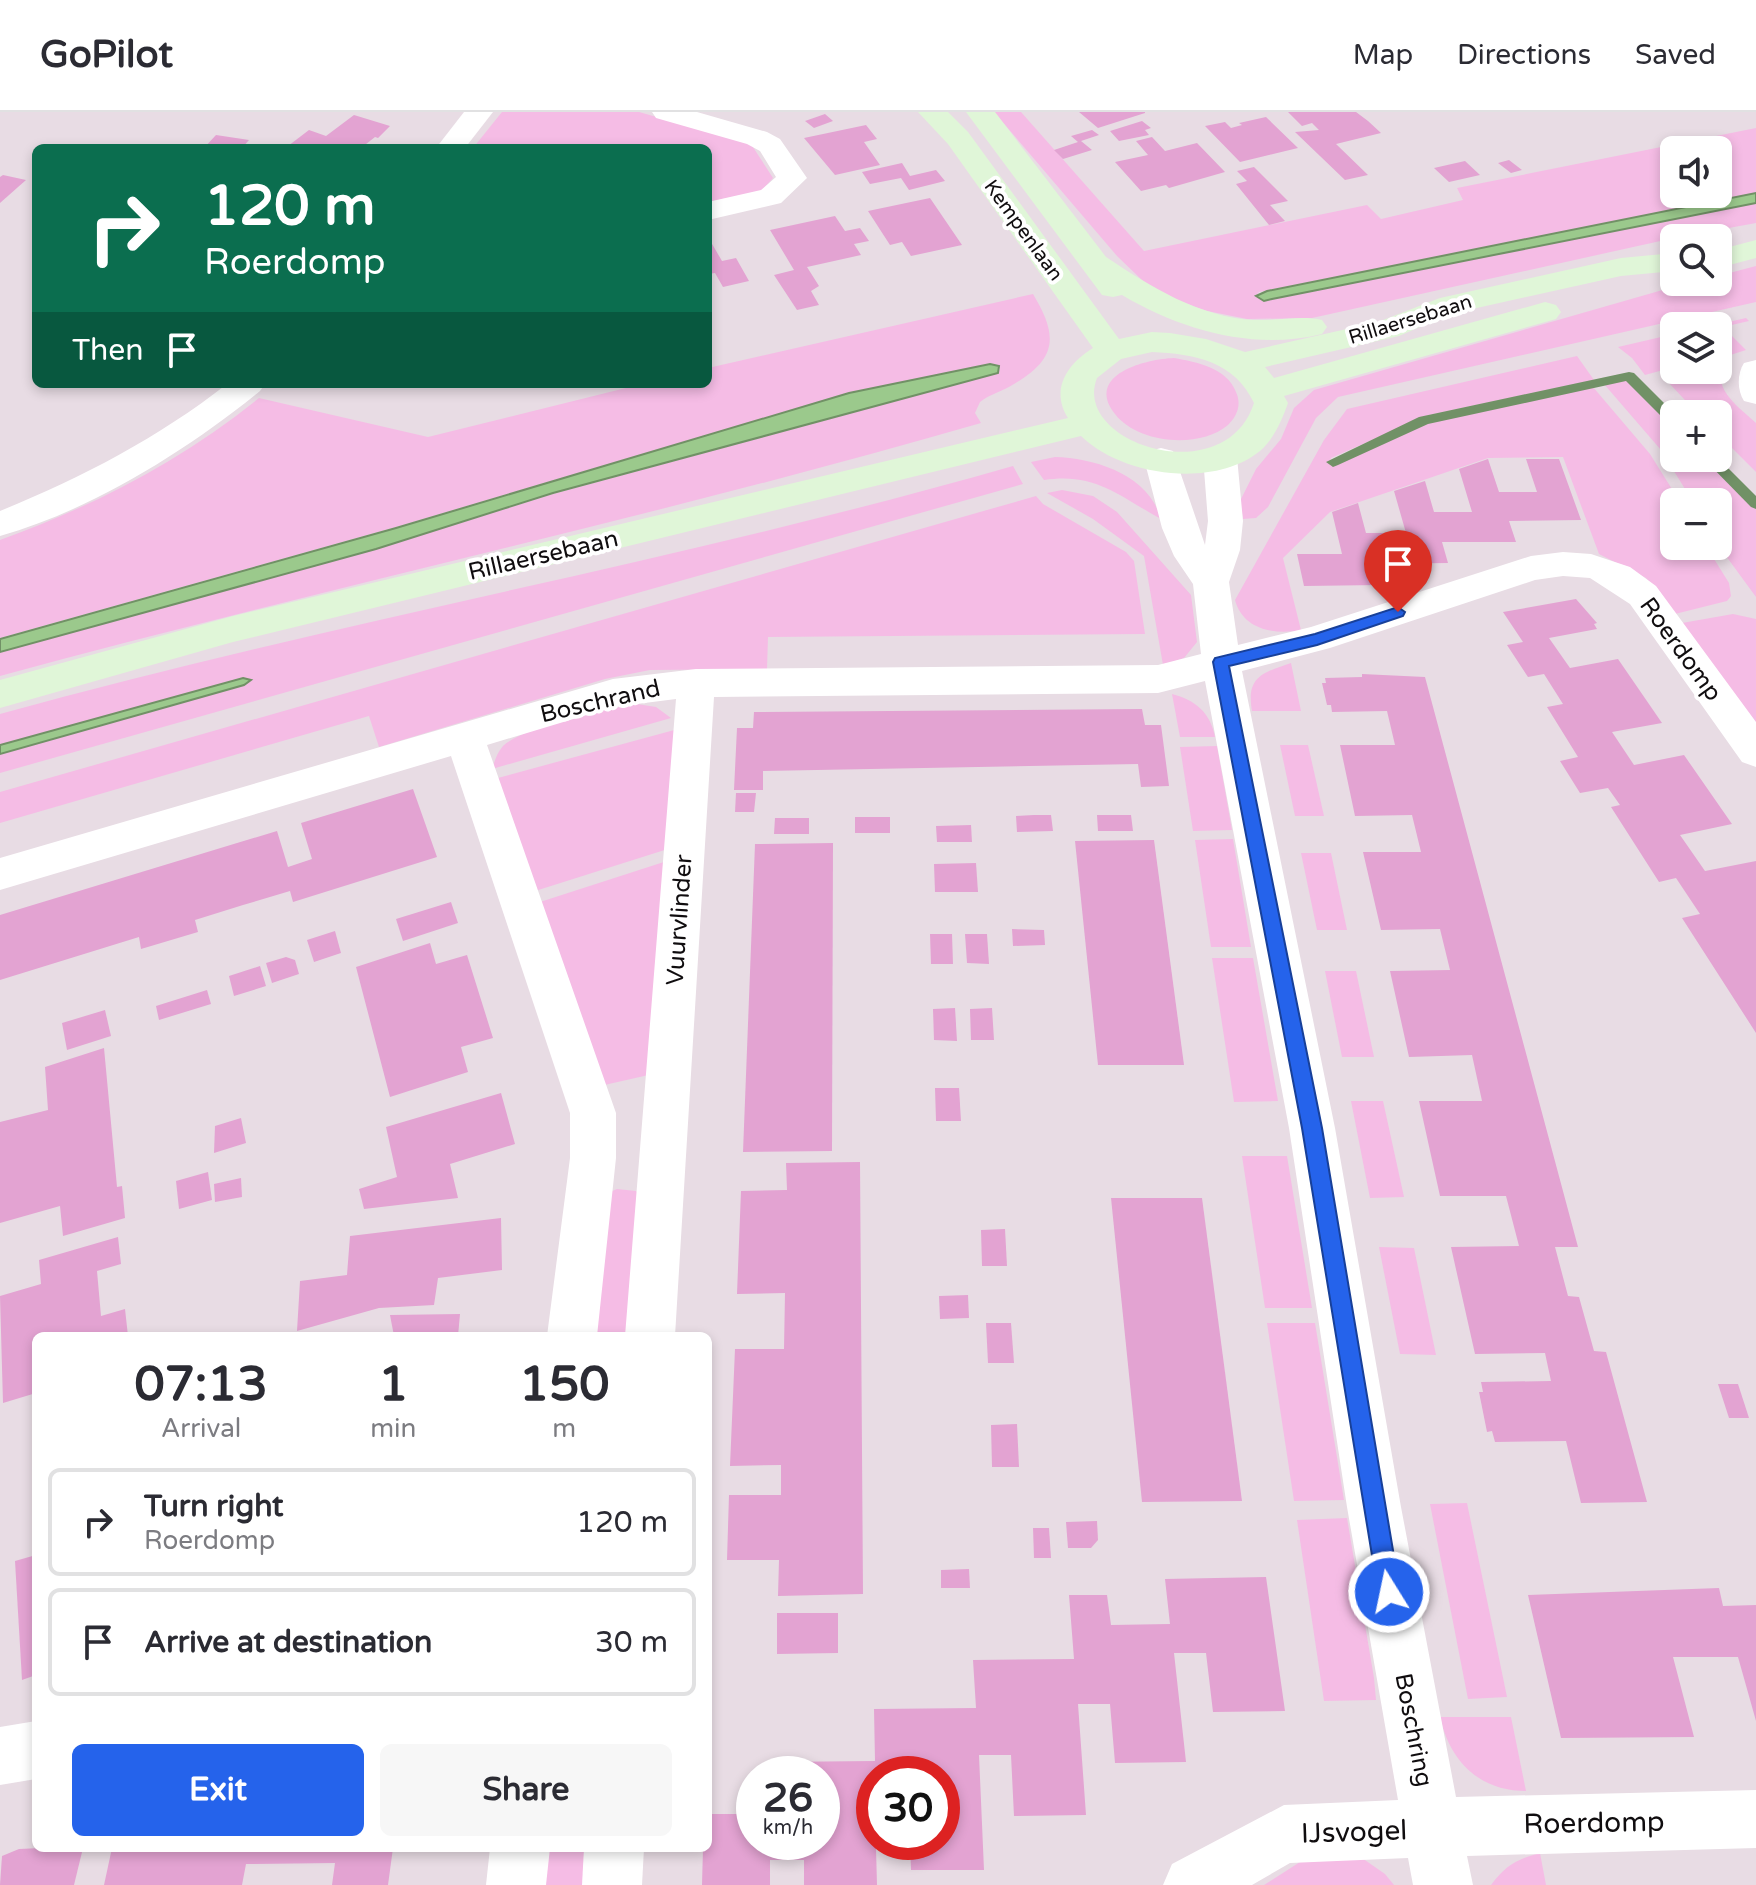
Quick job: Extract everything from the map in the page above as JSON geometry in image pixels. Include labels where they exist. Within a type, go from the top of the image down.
[{"type":"street","points":[[453,144],[479,112]]},
{"type":"street","points":[[666,112],[757,138],[770,145],[792,178],[771,197],[712,210]]},
{"type":"street","name":"Kempenlaan","points":[[932,112],[958,138],[1111,351]]},
{"type":"street","name":"Kempenlaan","points":[[980,112],[1152,342]]},
{"type":"street","points":[[1732,255],[1756,249]]},
{"type":"street","name":"Rillaersebaan","points":[[1241,363],[1388,329],[1440,307],[1621,267],[1660,263]]},
{"type":"street","name":"Kempenlaan","points":[[1095,264],[1140,295],[1173,311],[1216,323],[1261,330],[1307,328],[1374,314],[1440,307]]},
{"type":"street","name":"Rillaersebaan","points":[[1267,390],[1660,279]]},
{"type":"street","points":[[1152,342],[1194,344],[1227,354],[1251,369],[1267,390],[1271,403],[1265,425],[1246,444],[1220,457],[1161,459],[1118,448],[1087,424],[1076,406],[1075,390],[1086,368],[1111,351],[1152,342]]},
{"type":"street","points":[[1756,370],[1756,394]]},
{"type":"street","points":[[0,524],[117,473],[207,418],[243,388]]},
{"type":"street","name":"Rillaersebaan","points":[[0,694],[233,629],[1087,424]]},
{"type":"street","name":"Boschring","points":[[1211,582],[1224,555],[1226,527],[1220,457]]},
{"type":"street","name":"Boschring","points":[[1161,459],[1180,528],[1192,556],[1211,582],[1221,662],[1312,1128],[1377,1523],[1443,1885]]},
{"type":"street","name":"Roerdomp","points":[[1221,662],[1317,639],[1531,568],[1559,563],[1584,564],[1624,578],[1643,595],[1756,752]]},
{"type":"street","name":"Boschrand","points":[[0,874],[613,693],[696,683],[1149,679],[1221,662]]},
{"type":"street","name":"Vuurvlinder","points":[[650,1332],[696,683]]},
{"type":"street","points":[[464,736],[593,1113],[593,1158],[572,1332]]},
{"type":"street","points":[[593,1158],[662,1158]]},
{"type":"street","points":[[0,1756],[32,1751]]},
{"type":"street","name":"Roerdomp","points":[[1433,1827],[1756,1819]]},
{"type":"street","name":"IJsvogel","points":[[1193,1885],[1284,1834],[1433,1827]]},
{"type":"street","points":[[516,1885],[520,1852]]},
{"type":"street","points":[[612,1885],[614,1852]]},
{"type":"shaded area","points":[[502,112],[639,112],[751,144],[773,178],[761,191],[712,201],[712,144],[476,144]]},
{"type":"shaded area","points":[[994,112],[1021,112],[1144,251],[1367,205],[1381,219],[1463,200],[1457,188],[1660,147],[1660,208],[1681,208],[1259,292],[1256,296],[1264,301],[1756,203],[1756,223],[1732,227],[1732,224],[1660,224],[1660,241],[1312,318],[1247,319],[1207,311],[1168,297],[1143,281],[1117,256]]},
{"type":"shaded area","points":[[1756,128],[1756,193],[1732,198],[1732,136],[1716,136]]},
{"type":"shaded area","points":[[1756,193],[1756,203],[1732,208],[1732,198]]},
{"type":"shaded area","points":[[1681,208],[1731,208],[1264,301],[1256,296],[1267,291]]},
{"type":"shaded area","points":[[1756,266],[1756,302],[1712,312],[1660,312],[1660,324],[1338,397],[1316,418],[1268,507],[1256,518],[1243,519],[1240,501],[1256,469],[1281,439],[1294,408],[1314,390],[1660,291],[1660,296],[1732,296],[1732,272]]},
{"type":"shaded area","points":[[1033,294],[1049,333],[1046,355],[1039,365],[980,402],[975,413],[981,423],[737,490],[0,676],[0,652],[376,549],[553,494],[998,373],[1000,369],[998,365],[989,364],[849,393],[396,527],[0,638],[0,540],[136,480],[199,442],[259,398],[428,437],[626,388],[712,388],[712,367]]},
{"type":"shaded area","points":[[1746,318],[1749,321],[1732,325],[1732,321]]},
{"type":"shaded area","points":[[1732,336],[1746,350],[1732,354]]},
{"type":"shaded area","points":[[1660,337],[1660,371],[1645,375],[1632,358],[1618,347]]},
{"type":"shaded area","points":[[1577,356],[1594,380],[1429,415],[1331,458],[1330,462],[1337,464],[1425,424],[1593,387],[1650,454],[1671,488],[1660,488],[1660,560],[1715,560],[1729,583],[1731,596],[1727,601],[1675,614],[1646,578],[1599,554],[1563,457],[1488,458],[1330,512],[1283,558],[1301,630],[1281,632],[1261,628],[1245,618],[1235,600],[1324,440],[1347,409]]},
{"type":"shaded area","points":[[1174,358],[1210,368],[1232,384],[1238,406],[1228,425],[1202,438],[1170,440],[1138,432],[1115,414],[1108,400],[1107,389],[1113,379],[1135,366]]},
{"type":"shaded area","points":[[990,364],[999,366],[998,373],[553,493],[376,549],[0,652],[0,639],[396,528],[849,393]]},
{"type":"shaded area","points":[[1628,379],[1660,412],[1660,449],[1604,384]]},
{"type":"shaded area","points":[[1670,384],[1722,384],[1736,405],[1756,423],[1756,472],[1732,448],[1732,400],[1685,400]]},
{"type":"shaded area","points":[[1055,457],[1103,465],[1133,480],[1155,504],[1161,519],[1119,494],[1092,483],[1062,478],[1044,480],[1031,462]]},
{"type":"shaded area","points":[[1013,466],[1023,484],[0,773],[0,714],[253,650],[761,532]]},
{"type":"shaded area","points":[[1675,472],[1720,472],[1756,509],[1756,597],[1729,560],[1732,560],[1732,488],[1684,488]]},
{"type":"shaded area","points":[[1062,490],[1093,496],[1117,512],[1191,595],[1197,642],[1184,658],[1163,665],[1144,556],[1093,519],[1047,493]]},
{"type":"shaded area","points":[[1036,496],[1043,504],[1126,552],[1134,561],[1145,634],[768,637],[767,669],[650,670],[605,679],[379,747],[369,716],[0,823],[0,792]]},
{"type":"shaded area","points":[[1733,614],[1756,619],[1756,725],[1682,623]]},
{"type":"shaded area","points":[[1291,663],[1301,711],[1252,711],[1251,691],[1258,678]]},
{"type":"shaded area","points":[[243,678],[251,680],[244,685],[0,754],[0,745]]},
{"type":"shaded area","points":[[1172,694],[1200,708],[1215,737],[1180,737]]},
{"type":"shaded area","points":[[637,704],[656,707],[671,718],[492,769],[503,746],[528,732],[587,714]]},
{"type":"shaded area","points":[[678,729],[671,848],[532,892],[494,779]]},
{"type":"shaded area","points":[[1280,745],[1308,745],[1324,816],[1295,816]]},
{"type":"shaded area","points":[[1217,746],[1232,830],[1193,831],[1180,747]]},
{"type":"shaded area","points":[[1233,839],[1251,947],[1211,947],[1195,840]]},
{"type":"shaded area","points":[[1301,853],[1331,853],[1347,930],[1317,930]]},
{"type":"shaded area","points":[[670,860],[653,1074],[600,1086],[537,903]]},
{"type":"shaded area","points":[[1212,958],[1253,958],[1278,1101],[1234,1102]]},
{"type":"shaded area","points":[[1325,971],[1356,971],[1374,1057],[1342,1057]]},
{"type":"shaded area","points":[[1351,1101],[1383,1101],[1404,1197],[1370,1198]]},
{"type":"shaded area","points":[[1242,1156],[1287,1156],[1312,1308],[1265,1308]]},
{"type":"shaded area","points":[[617,1189],[636,1191],[641,1197],[633,1332],[589,1332],[610,1192]]},
{"type":"shaded area","points":[[1379,1247],[1414,1248],[1436,1355],[1400,1354]]},
{"type":"shaded area","points":[[1267,1323],[1315,1323],[1344,1500],[1294,1501]]},
{"type":"shaded area","points":[[1467,1503],[1507,1697],[1468,1699],[1430,1504]]},
{"type":"shaded area","points":[[1347,1518],[1376,1700],[1324,1701],[1297,1520]]},
{"type":"shaded area","points":[[1440,1717],[1511,1717],[1526,1791],[1495,1786],[1470,1771],[1451,1748]]},
{"type":"shaded area","points":[[541,1852],[595,1852],[592,1885],[538,1885]]},
{"type":"shaded area","points":[[1540,1853],[1546,1885],[1491,1885],[1512,1864]]},
{"type":"shaded area","points":[[1362,1858],[1385,1874],[1394,1885],[1264,1885],[1300,1862]]},
{"type":"building","points":[[1079,112],[1145,112],[1145,113],[1098,128]]},
{"type":"building","points":[[1288,112],[1356,112],[1368,121],[1381,133],[1336,144],[1368,175],[1345,180],[1295,132],[1319,130],[1312,123],[1302,126]]},
{"type":"building","points":[[825,114],[833,121],[814,128],[805,121]]},
{"type":"building","points":[[354,115],[390,126],[366,144],[291,144],[309,130],[326,136]]},
{"type":"building","points":[[1266,117],[1298,148],[1240,162],[1205,126],[1225,122],[1231,128]]},
{"type":"building","points":[[1142,121],[1151,128],[1145,130],[1149,135],[1119,141],[1110,131]]},
{"type":"building","points":[[866,125],[877,139],[864,142],[880,165],[835,175],[804,138]]},
{"type":"building","points":[[1092,130],[1099,135],[1081,141],[1092,150],[1063,159],[1054,150],[1078,142],[1071,136]]},
{"type":"building","points":[[216,135],[249,140],[246,144],[208,144]]},
{"type":"building","points":[[1152,137],[1165,151],[1197,143],[1225,172],[1169,188],[1166,185],[1141,191],[1115,162],[1148,155],[1136,141]]},
{"type":"building","points":[[1509,160],[1522,170],[1511,173],[1498,163]]},
{"type":"building","points":[[1465,161],[1480,175],[1449,182],[1434,168]]},
{"type":"building","points":[[902,163],[910,176],[936,170],[945,181],[909,190],[901,178],[870,184],[862,172]]},
{"type":"building","points":[[1254,167],[1288,201],[1270,205],[1285,221],[1269,225],[1236,184],[1247,181],[1237,171]]},
{"type":"building","points":[[0,177],[26,180],[0,203]]},
{"type":"building","points":[[930,198],[962,245],[911,256],[902,242],[890,245],[868,211]]},
{"type":"building","points":[[835,216],[845,231],[860,228],[869,241],[854,244],[861,255],[807,267],[819,286],[811,291],[819,305],[797,310],[774,275],[794,270],[770,230]]},
{"type":"building","points":[[712,244],[722,261],[736,258],[749,281],[723,287],[715,273],[712,273]]},
{"type":"building","points":[[1488,459],[1499,492],[1537,492],[1526,459],[1559,459],[1581,520],[1509,521],[1516,542],[1442,542],[1448,563],[1374,564],[1379,585],[1304,586],[1297,554],[1342,554],[1332,512],[1358,503],[1366,533],[1406,533],[1394,491],[1425,481],[1434,512],[1472,512],[1459,469]]},
{"type":"building","points":[[1576,599],[1597,623],[1594,624],[1597,629],[1549,638],[1570,668],[1618,659],[1662,723],[1612,732],[1634,765],[1684,755],[1732,824],[1680,835],[1705,871],[1756,861],[1756,1033],[1682,918],[1700,914],[1676,878],[1659,882],[1611,807],[1620,805],[1608,788],[1580,793],[1560,761],[1578,757],[1547,707],[1563,704],[1544,674],[1528,677],[1507,645],[1523,642],[1503,612]]},
{"type":"building","points":[[1362,674],[1425,677],[1578,1247],[1555,1247],[1568,1296],[1579,1297],[1594,1351],[1606,1352],[1647,1502],[1581,1503],[1566,1441],[1495,1442],[1492,1431],[1487,1432],[1479,1392],[1483,1392],[1481,1382],[1551,1381],[1545,1353],[1475,1354],[1451,1247],[1519,1246],[1506,1196],[1440,1196],[1419,1101],[1482,1101],[1472,1055],[1409,1057],[1390,971],[1450,970],[1440,929],[1381,930],[1363,852],[1421,852],[1412,815],[1355,816],[1340,745],[1395,745],[1387,711],[1332,712],[1331,705],[1327,705],[1322,683],[1326,683],[1325,678],[1362,677]]},
{"type":"building","points":[[1142,709],[1145,725],[1161,725],[1169,786],[1141,787],[1138,764],[763,771],[763,790],[734,790],[737,728],[753,728],[754,712]]},
{"type":"building","points":[[413,789],[437,857],[293,902],[290,891],[243,905],[195,920],[198,932],[141,949],[139,937],[0,980],[0,915],[277,831],[288,867],[312,859],[301,823]]},
{"type":"building","points":[[736,793],[756,793],[754,812],[735,812]]},
{"type":"building","points":[[1051,815],[1053,831],[1017,832],[1016,816]]},
{"type":"building","points":[[1097,815],[1131,815],[1133,831],[1098,831]]},
{"type":"building","points":[[855,817],[890,817],[890,833],[855,833]]},
{"type":"building","points":[[775,818],[809,818],[809,834],[774,834]]},
{"type":"building","points":[[971,825],[972,842],[937,842],[936,826]]},
{"type":"building","points":[[1154,840],[1184,1065],[1098,1065],[1075,841]]},
{"type":"building","points":[[833,843],[832,1151],[743,1152],[755,844]]},
{"type":"building","points":[[976,863],[978,892],[935,892],[934,864]]},
{"type":"building","points":[[451,902],[458,923],[403,941],[396,919]]},
{"type":"building","points":[[1012,929],[1044,930],[1045,945],[1013,946]]},
{"type":"building","points":[[335,931],[341,953],[314,962],[307,940]]},
{"type":"building","points":[[930,934],[952,934],[953,964],[931,964]]},
{"type":"building","points":[[965,934],[987,934],[989,964],[967,963]]},
{"type":"building","points":[[430,943],[436,964],[467,955],[493,1038],[461,1047],[468,1072],[390,1097],[356,967]]},
{"type":"building","points":[[286,957],[295,960],[299,974],[272,983],[266,963]]},
{"type":"building","points":[[260,966],[266,986],[234,996],[229,976]]},
{"type":"building","points":[[207,990],[211,1004],[159,1020],[156,1006]]},
{"type":"building","points":[[955,1008],[957,1041],[934,1040],[933,1009]]},
{"type":"building","points":[[992,1008],[994,1040],[971,1040],[970,1009]]},
{"type":"building","points":[[105,1010],[111,1036],[67,1050],[62,1023]]},
{"type":"building","points":[[104,1048],[117,1187],[122,1186],[125,1218],[63,1236],[60,1206],[0,1223],[0,1122],[48,1110],[45,1067]]},
{"type":"building","points":[[935,1088],[959,1088],[961,1121],[936,1121]]},
{"type":"building","points":[[501,1093],[515,1144],[450,1164],[458,1198],[364,1209],[359,1189],[397,1177],[386,1127]]},
{"type":"building","points":[[241,1118],[246,1143],[214,1153],[215,1126]]},
{"type":"building","points":[[860,1162],[863,1594],[778,1596],[779,1560],[727,1560],[729,1495],[781,1495],[781,1465],[730,1466],[735,1349],[784,1349],[785,1293],[737,1294],[741,1191],[787,1190],[786,1163]]},
{"type":"building","points":[[208,1172],[212,1200],[179,1209],[176,1181]]},
{"type":"building","points":[[241,1178],[242,1197],[215,1202],[214,1184]]},
{"type":"building","points":[[1111,1198],[1202,1198],[1242,1501],[1142,1502]]},
{"type":"building","points":[[501,1218],[502,1270],[438,1278],[434,1305],[379,1308],[297,1331],[300,1281],[347,1275],[350,1236]]},
{"type":"building","points":[[1005,1229],[1007,1266],[982,1266],[981,1230]]},
{"type":"building","points":[[118,1237],[121,1264],[97,1271],[101,1316],[125,1309],[128,1332],[32,1332],[32,1394],[3,1403],[0,1296],[41,1284],[39,1260]]},
{"type":"building","points":[[968,1295],[969,1318],[940,1319],[939,1296]]},
{"type":"building","points":[[460,1314],[458,1332],[393,1332],[390,1315]]},
{"type":"building","points":[[986,1323],[1011,1323],[1014,1363],[988,1363]]},
{"type":"building","points":[[1718,1384],[1738,1384],[1749,1418],[1729,1418]]},
{"type":"building","points":[[1017,1424],[1019,1467],[992,1467],[991,1425]]},
{"type":"building","points":[[1097,1521],[1098,1540],[1091,1548],[1068,1548],[1066,1522]]},
{"type":"building","points":[[1033,1528],[1049,1528],[1051,1558],[1034,1558]]},
{"type":"building","points":[[32,1556],[32,1676],[22,1680],[15,1561]]},
{"type":"building","points":[[969,1569],[970,1588],[941,1588],[941,1570]]},
{"type":"building","points":[[1266,1577],[1285,1711],[1213,1712],[1206,1653],[1174,1653],[1186,1762],[1115,1763],[1110,1704],[1078,1704],[1086,1815],[1014,1816],[1011,1755],[979,1755],[984,1870],[911,1870],[911,1860],[960,1860],[960,1756],[875,1756],[874,1709],[976,1708],[973,1660],[1074,1659],[1069,1595],[1107,1595],[1111,1625],[1170,1624],[1165,1579]]},
{"type":"building","points":[[1719,1588],[1723,1606],[1756,1605],[1756,1721],[1738,1657],[1673,1657],[1694,1737],[1561,1738],[1528,1595]]},
{"type":"building","points":[[777,1613],[838,1613],[838,1653],[777,1654]]},
{"type":"building","points":[[840,1761],[856,1761],[856,1860],[876,1860],[877,1885],[804,1885],[804,1860],[840,1860]]},
{"type":"building","points":[[712,1814],[736,1814],[736,1860],[770,1860],[770,1885],[702,1885],[703,1852],[712,1852]]},
{"type":"building","points":[[19,1849],[82,1852],[74,1885],[0,1885],[2,1856]]},
{"type":"building","points":[[111,1852],[392,1852],[388,1885],[332,1885],[335,1863],[246,1864],[242,1885],[104,1885]]},
{"type":"waterway","points":[[1333,462],[1424,420],[1629,376],[1660,407]]},
{"type":"waterway","points":[[1724,472],[1756,504]]},
{"type":"route","points":[[1389,1592],[1312,1128],[1221,662],[1317,639],[1398,612]]}]
